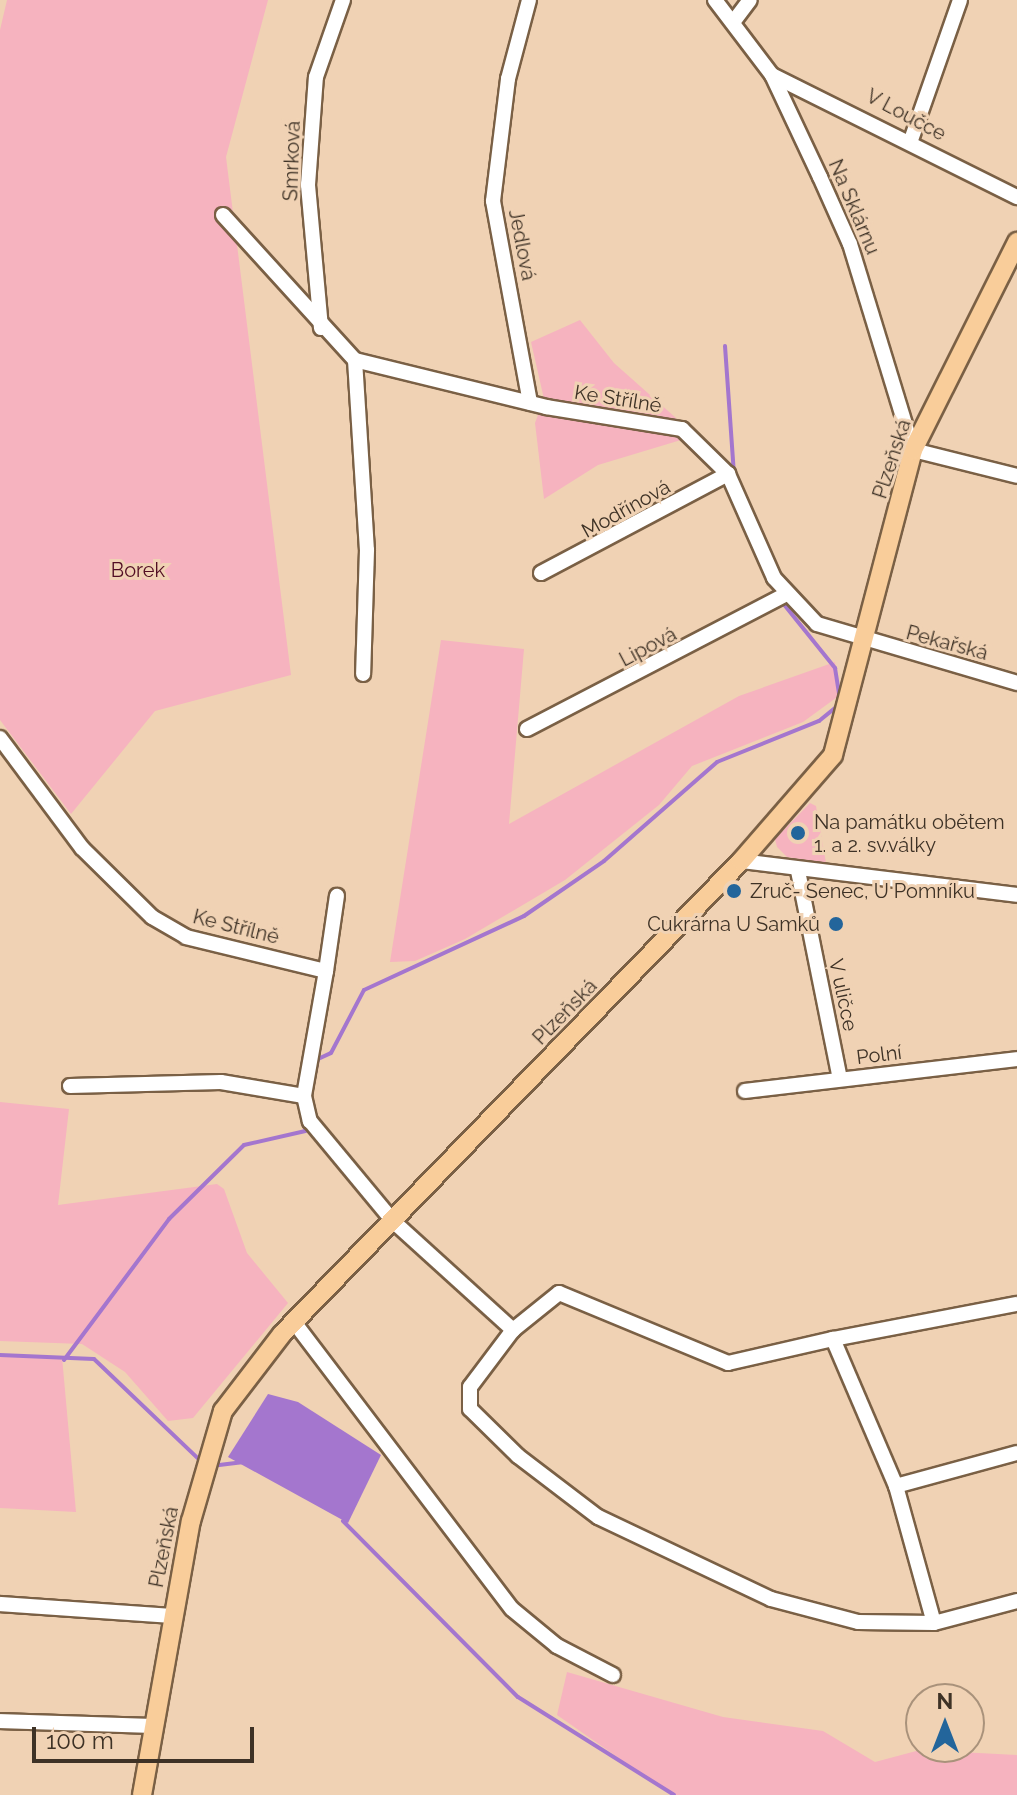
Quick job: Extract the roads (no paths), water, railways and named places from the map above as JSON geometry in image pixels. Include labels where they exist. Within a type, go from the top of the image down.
[{"type":"main road","name":"Plzeňská","points":[[142,1795],[173,1616],[223,1411],[294,1322],[741,861],[833,755],[866,643],[913,450],[1017,242]]},
{"type":"street","name":"Smrková","points":[[321,328],[308,185],[316,77],[343,0]]},
{"type":"street","name":"Jedlová","points":[[529,0],[508,79],[493,201],[530,403]]},
{"type":"street","name":"Na Sklárnu","points":[[715,0],[734,21],[772,75],[850,244],[913,450]]},
{"type":"street","points":[[734,21],[750,0]]},
{"type":"street","points":[[911,140],[960,0]]},
{"type":"street","name":"V Loučce","points":[[772,75],[911,140],[1017,197]]},
{"type":"street","name":"Ke Střílně","points":[[223,215],[321,328],[355,360],[530,403],[682,429],[728,474],[786,594],[823,628],[866,643]]},
{"type":"street","points":[[355,360],[367,550],[363,674]]},
{"type":"street","points":[[913,450],[1017,476]]},
{"type":"street","name":"Modřínová","points":[[541,573],[728,474]]},
{"type":"street","name":"Lipová","points":[[527,729],[786,594]]},
{"type":"street","name":"Pekařská","points":[[866,643],[1017,683]]},
{"type":"street","name":"Ke Střílně","points":[[0,738],[82,848],[152,917],[186,937],[326,971]]},
{"type":"street","points":[[741,861],[798,871],[1017,895]]},
{"type":"street","name":"V uličce","points":[[798,871],[840,1079]]},
{"type":"street","points":[[337,896],[304,1096],[322,1140],[394,1222],[513,1330]]},
{"type":"street","name":"Polní","points":[[745,1091],[1017,1059]]},
{"type":"street","points":[[70,1086],[208,1082],[304,1096]]},
{"type":"street","points":[[1017,1304],[833,1339],[728,1363],[685,1351],[559,1293],[513,1330],[470,1387],[470,1409],[598,1517],[771,1599],[858,1622],[934,1623],[1017,1601]]},
{"type":"street","points":[[294,1322],[512,1609],[557,1646],[613,1675]]},
{"type":"street","points":[[833,1339],[896,1486],[934,1623]]},
{"type":"street","points":[[896,1486],[1017,1453]]},
{"type":"street","points":[[0,1604],[173,1616]]},
{"type":"street","points":[[0,1721],[154,1726]]},
{"type":"waterway","points":[[725,346],[734,475]]},
{"type":"waterway","points":[[731,495],[777,595]]},
{"type":"waterway","points":[[782,602],[835,668],[840,698]]},
{"type":"waterway","points":[[312,1089],[318,1059],[331,1053],[364,990],[524,916],[604,861],[717,762],[819,721],[839,705]]},
{"type":"waterway","points":[[64,1360],[169,1219],[244,1145],[305,1131],[306,1122]]},
{"type":"waterway","points":[[0,1355],[94,1359],[203,1463]]},
{"type":"waterway","points":[[211,1466],[242,1462]]},
{"type":"waterway","points":[[343,1521],[518,1697],[674,1795]]},
{"type":"place","name":"Na památku obětem 1. a 2. sv.války","points":[[798,833]]},
{"type":"place","name":"Zruč- Senec, U Pomníku","points":[[734,891]]},
{"type":"place","name":"Cukrárna U Samků","points":[[836,924]]},
{"type":"park label","name":"Borek","points":[[138,570]]}]
